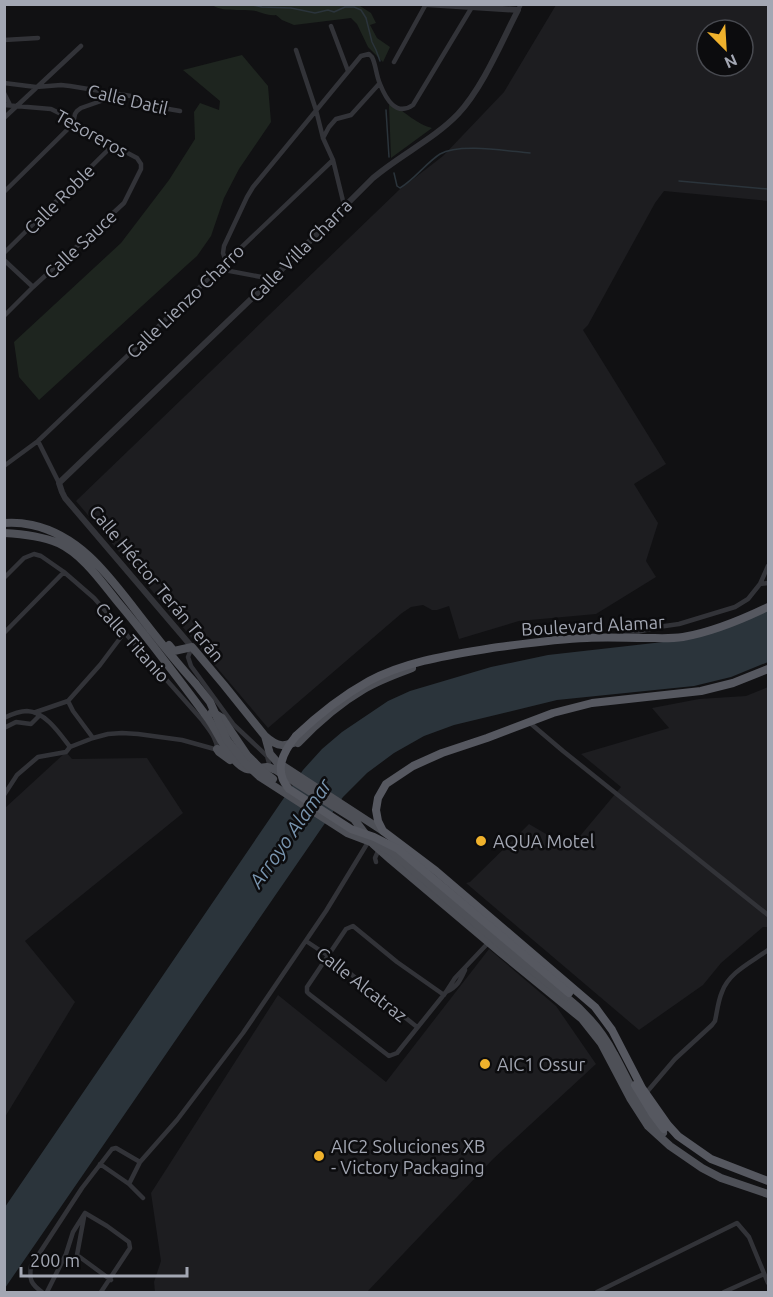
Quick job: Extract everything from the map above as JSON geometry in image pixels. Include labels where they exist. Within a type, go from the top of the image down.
[{"type":"highway","name":"Boulevard Alamar","points":[[289,789],[281,775],[281,763],[286,748],[328,708],[369,681],[394,670],[421,661],[461,653],[542,641],[684,637],[723,627],[768,607]]},
{"type":"highway","points":[[768,669],[733,683],[701,691],[592,704],[553,713],[442,753],[413,766],[386,784],[378,798],[376,810],[383,831],[436,871],[595,1007],[612,1030],[646,1093],[678,1136],[711,1159],[768,1187]]},
{"type":"highway","points":[[289,789],[351,829],[398,849],[568,995],[587,1007],[605,1029],[640,1096],[662,1127],[677,1142],[709,1163],[768,1187]]},
{"type":"main road","points":[[4,523],[28,524],[48,529],[82,549],[111,578],[210,702],[227,740],[245,763],[260,777],[347,833],[393,853],[514,956],[568,995]]},
{"type":"main road","points":[[4,532],[41,537],[59,544],[90,567],[139,627],[212,724],[229,753],[242,766],[254,770],[266,767],[290,776],[383,831]]},
{"type":"main road","points":[[143,620],[150,622],[173,650],[192,647]]},
{"type":"main road","name":"Calle Héctor Terán Terán","points":[[192,647],[265,736],[271,756]]},
{"type":"main road","points":[[198,705],[222,718],[254,762],[265,773],[289,789]]},
{"type":"main road","points":[[265,736],[272,743],[279,745],[291,744],[298,738]]},
{"type":"main road","points":[[285,768],[289,754],[298,738]]},
{"type":"main road","points":[[217,749],[245,772],[261,773],[270,768]]},
{"type":"main road","points":[[270,768],[271,756]]},
{"type":"main road","points":[[271,756],[285,768],[290,776]]},
{"type":"main road","points":[[344,809],[378,848],[582,1019],[601,1043],[630,1098],[648,1126],[670,1146],[721,1178],[768,1187]]},
{"type":"street","points":[[394,62],[426,5],[520,7]]},
{"type":"street","points":[[226,262],[223,253],[224,246],[253,187],[361,56],[369,54],[374,61],[379,84],[392,105],[398,110],[406,110],[413,105],[473,6]]},
{"type":"street","name":"Calle Villa Charra","points":[[59,483],[384,168],[457,115],[484,75],[520,7]]},
{"type":"street","points":[[331,26],[348,71]]},
{"type":"street","points":[[4,40],[38,38]]},
{"type":"street","points":[[4,118],[81,46]]},
{"type":"street","points":[[296,50],[323,138],[333,160],[344,205]]},
{"type":"street","name":"Calle Datil","points":[[4,83],[36,87],[61,85],[114,93],[131,96],[157,107],[180,111]]},
{"type":"street","points":[[323,138],[336,119],[351,115],[379,84]]},
{"type":"street","points":[[4,93],[7,105]]},
{"type":"street","points":[[4,192],[73,124],[77,111],[114,93]]},
{"type":"street","name":"Tesoreros","points":[[7,105],[51,109],[73,124],[137,158],[141,164]]},
{"type":"street","name":"Calle Roble","points":[[4,253],[113,145]]},
{"type":"street","name":"Calle Lienzo Charro","points":[[4,466],[38,441],[333,160]]},
{"type":"street","name":"Calle Sauce","points":[[4,316],[124,203],[141,169],[141,164]]},
{"type":"street","points":[[4,260],[33,287]]},
{"type":"street","points":[[219,269],[272,279]]},
{"type":"street","name":"Calle Héctor Terán Terán","points":[[38,441],[65,498],[192,647]]},
{"type":"street","name":"Calle Titanio","points":[[4,578],[30,554],[38,554],[64,572],[94,598],[202,720],[213,736],[217,749]]},
{"type":"street","points":[[614,638],[679,624],[735,607],[748,599],[760,585],[768,566]]},
{"type":"street","points":[[4,633],[64,572]]},
{"type":"street","points":[[760,585],[768,583]]},
{"type":"street","points":[[4,718],[17,712],[38,713],[68,701],[100,665],[124,633]]},
{"type":"street","points":[[192,647],[188,657],[191,666],[234,725],[267,756],[270,768]]},
{"type":"street","points":[[68,701],[93,738]]},
{"type":"street","points":[[4,728],[16,722],[31,724],[38,713]]},
{"type":"street","points":[[38,713],[70,747]]},
{"type":"street","points":[[530,722],[768,915]]},
{"type":"street","points":[[4,795],[17,775],[38,757],[66,752],[70,747],[93,738],[122,733],[138,734],[182,740],[229,753]]},
{"type":"street","points":[[129,1184],[140,1162],[177,1120],[243,1033],[306,941],[370,839]]},
{"type":"street","points":[[364,850],[378,848],[376,862]]},
{"type":"street","points":[[445,994],[397,962],[353,926],[349,927],[327,955],[307,987],[307,992],[389,1056],[393,1055],[445,994],[455,978],[501,927]]},
{"type":"street","name":"Calle Alcatraz","points":[[306,941],[417,1027]]},
{"type":"street","points":[[646,1093],[675,1059],[715,1021],[722,991],[729,980],[768,950]]},
{"type":"street","points":[[42,1293],[32,1284],[31,1266],[82,1188],[112,1149],[116,1148],[140,1162]]},
{"type":"street","points":[[100,1164],[129,1184],[143,1198]]},
{"type":"street","points":[[85,1213],[129,1242],[130,1248],[102,1293]]},
{"type":"street","points":[[85,1213],[76,1252],[78,1257],[111,1280]]},
{"type":"street","points":[[47,1293],[66,1254],[73,1232],[85,1213]]},
{"type":"street","points":[[597,1293],[737,1223],[748,1237],[768,1283]]},
{"type":"street","points":[[724,1293],[764,1274]]},
{"type":"shaded area","points":[[212,5],[360,6],[371,13],[376,23],[370,25],[377,38],[390,47],[383,62],[368,47],[357,24],[351,18],[294,25],[276,15],[251,10],[228,10]]},
{"type":"shaded area","points":[[556,5],[768,5],[768,201],[664,191],[655,203],[588,325],[583,330],[666,464],[634,484],[658,523],[646,561],[656,577],[596,614],[519,621],[459,639],[449,606],[437,610],[423,605],[411,607],[268,728],[76,501],[399,190],[443,156],[504,92]]},
{"type":"shaded area","points":[[242,55],[268,86],[271,122],[239,169],[224,198],[211,236],[197,256],[39,400],[19,377],[14,342],[121,243],[169,180],[195,139],[194,112],[200,103],[219,110],[220,101],[183,70]]},
{"type":"shaded area","points":[[389,105],[432,128],[391,158]]},
{"type":"shaded area","points":[[768,687],[768,927],[763,927],[721,963],[703,985],[639,1030],[466,883],[470,882],[529,824],[570,848],[621,787],[581,754],[669,728],[652,708],[699,699],[746,696]]},
{"type":"shaded area","points":[[66,752],[72,759],[147,758],[183,813],[25,941],[75,1002],[5,1117],[5,808]]},
{"type":"shaded area","points":[[489,949],[556,1006],[596,1064],[493,1159],[367,1292],[155,1292],[154,1282],[161,1261],[151,1193],[278,995],[386,1082]]},
{"type":"water","name":"Arroyo Alamar","points":[[768,608],[768,662],[731,677],[694,686],[557,700],[454,725],[424,736],[394,753],[367,773],[343,797],[5,1288],[5,1207],[303,770],[322,749],[342,732],[388,701],[410,691],[491,667],[548,655],[663,642]]},
{"type":"waterway","points":[[248,4],[315,13],[328,10],[334,12],[345,7],[361,10],[366,18],[380,61]]},
{"type":"waterway","points":[[386,110],[389,157]]},
{"type":"waterway","points":[[394,173],[397,186],[400,188],[440,154],[448,151],[471,148],[530,153]]},
{"type":"waterway","points":[[679,181],[768,189]]},
{"type":"place","name":"AQUA Motel","points":[[481,841]]},
{"type":"place","name":"AIC1 Ossur","points":[[485,1064]]},
{"type":"place","name":"AIC2 Soluciones XB - Victory Packaging","points":[[319,1156]]}]
